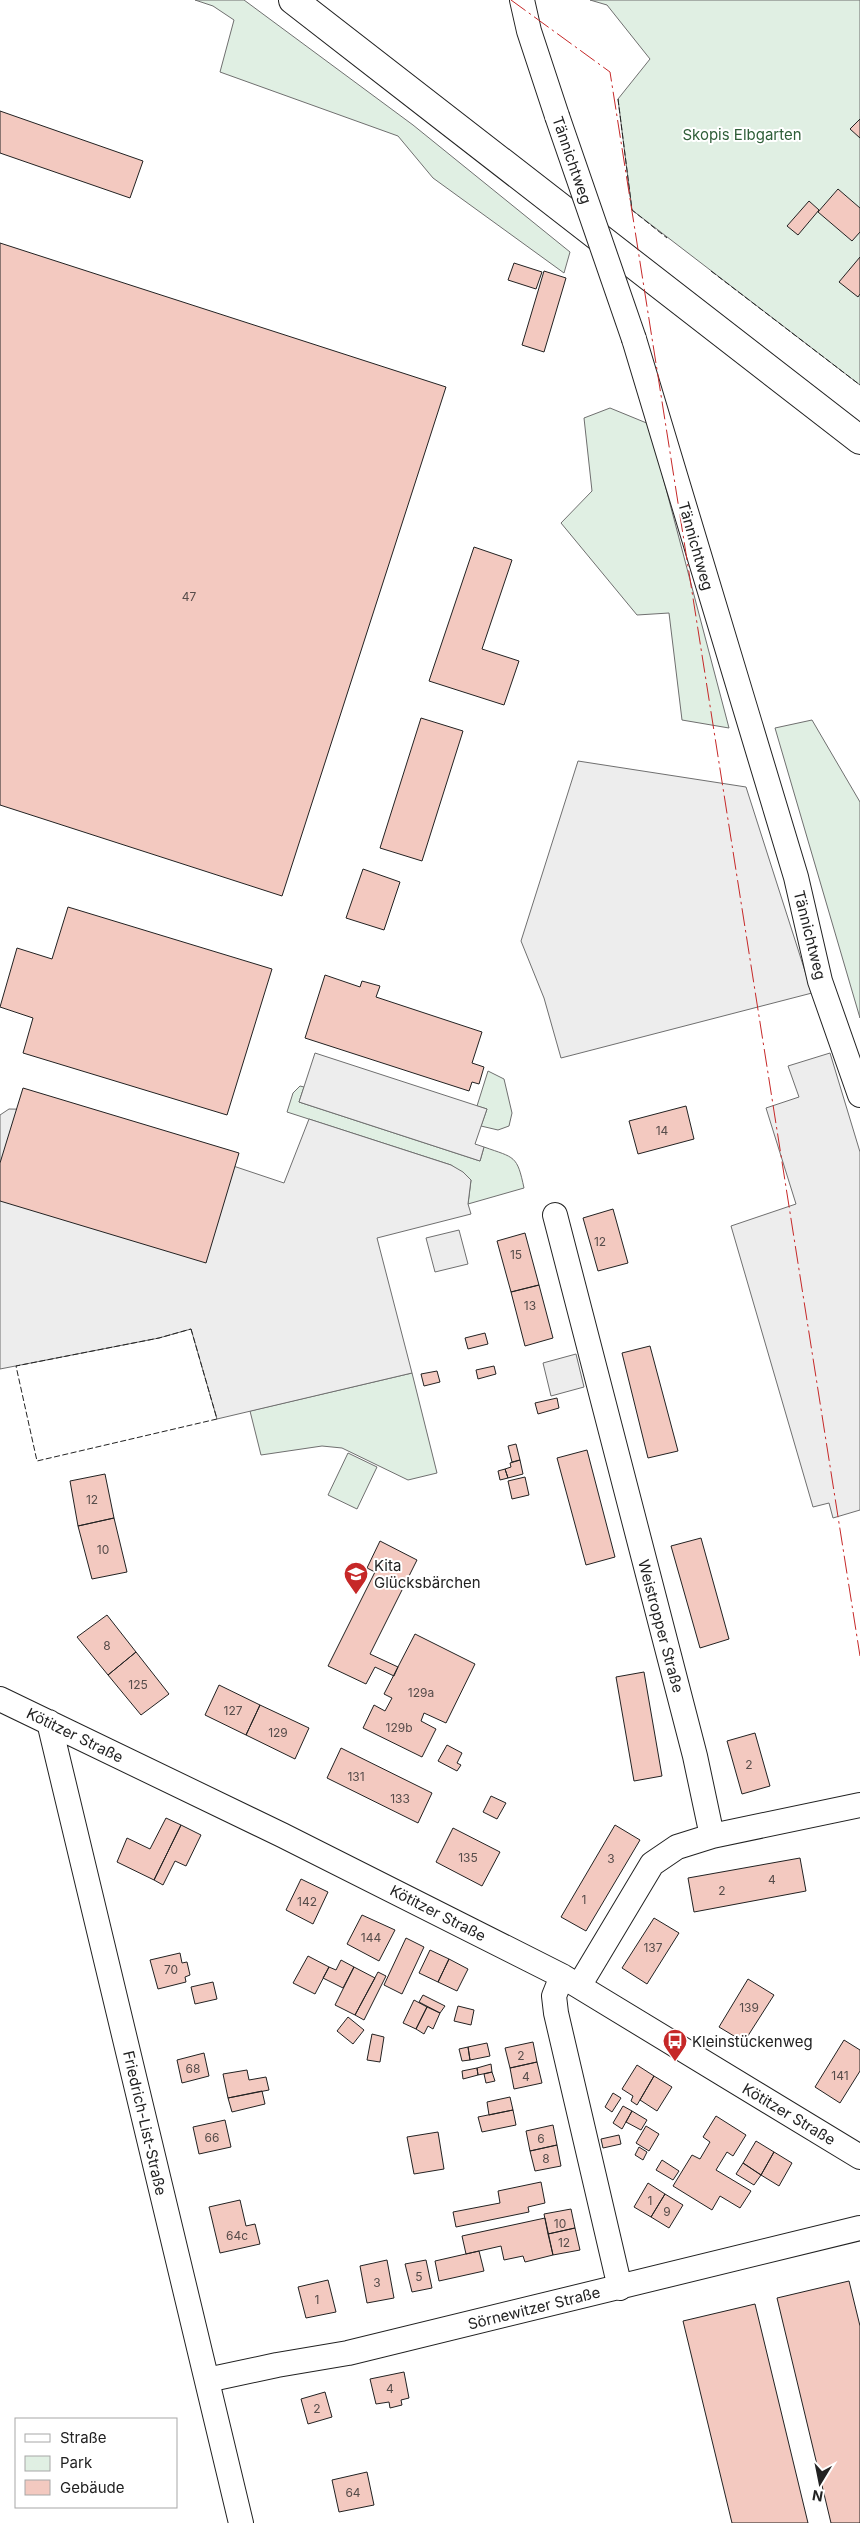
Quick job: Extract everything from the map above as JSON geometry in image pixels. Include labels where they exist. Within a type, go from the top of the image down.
[{"type":"main road","points":[[293,0],[860,440]]},
{"type":"street","name":"Tännichtweg","points":[[522,0],[529,31],[634,340],[796,877],[820,981],[860,1095]]},
{"type":"street","name":"Weistropper Straße","points":[[555,1215],[695,1756],[712,1836]]},
{"type":"street","name":"Kötitzer Straße","points":[[0,1698],[282,1835],[571,1981],[860,2157]]},
{"type":"street","name":"Friedrich-List-Straße","points":[[49,1722],[241,2523]]},
{"type":"street","points":[[620,2288],[556,2013],[554,1996],[571,1981],[652,1864],[677,1847],[712,1836],[860,1805]]},
{"type":"street","name":"Sörnewitzer Straße","points":[[207,2380],[277,2365],[348,2353],[860,2228]]},
{"type":"green space","points":[[195,0],[244,0],[413,125],[570,252],[564,273],[433,178],[398,136],[220,72],[234,20],[213,6]]},
{"type":"green space","name":"Skopis Elbgarten","points":[[590,0],[860,0],[860,385],[632,210],[618,99],[650,59],[607,5]]},
{"type":"green space","points":[[610,408],[649,424],[729,728],[682,720],[669,613],[637,615],[561,523],[592,491],[584,418]]},
{"type":"green space","points":[[812,720],[860,802],[860,1018],[775,728]]},
{"type":"green space","points":[[488,1071],[504,1079],[512,1113],[509,1126],[498,1130],[481,1126],[487,1109],[477,1106]]},
{"type":"green space","points":[[300,1086],[304,1087],[299,1102],[480,1161],[484,1147],[502,1153],[513,1159],[516,1163],[524,1188],[468,1204],[471,1180],[451,1165],[287,1112],[293,1093]]},
{"type":"green space","points":[[412,1373],[437,1473],[408,1480],[342,1448],[322,1446],[261,1455],[250,1411]]},
{"type":"green space","points":[[348,1453],[377,1467],[357,1509],[328,1495]]},
{"type":"shaded area","points":[[578,761],[746,787],[812,993],[561,1058],[544,998],[521,941]]},
{"type":"shaded area","points":[[315,1053],[487,1109],[475,1144],[484,1147],[480,1161],[299,1102]]},
{"type":"shaded area","points":[[830,1053],[860,1152],[860,1510],[833,1518],[829,1503],[813,1507],[731,1226],[796,1204],[766,1108],[799,1097],[788,1066]]},
{"type":"shaded area","points":[[9,1109],[66,1110],[284,1183],[309,1119],[451,1165],[463,1172],[471,1180],[468,1204],[471,1214],[377,1238],[412,1373],[217,1419],[191,1329],[159,1338],[0,1369],[0,1115]]},
{"type":"shaded area","points":[[459,1230],[468,1264],[435,1272],[426,1238]]},
{"type":"shaded area","points":[[576,1354],[584,1387],[551,1396],[543,1363]]},
{"type":"building","points":[[0,111],[143,161],[130,198],[0,153]]},
{"type":"building","points":[[860,119],[860,138],[850,129]]},
{"type":"building","points":[[838,189],[860,208],[860,232],[852,241],[818,212]]},
{"type":"building","points":[[809,201],[819,210],[798,235],[787,226]]},
{"type":"building","points":[[0,243],[446,387],[282,896],[0,805]]},
{"type":"building","points":[[860,257],[860,294],[858,297],[839,282]]},
{"type":"building","points":[[514,263],[542,272],[536,289],[508,280]]},
{"type":"building","points":[[544,271],[566,278],[544,352],[522,345]]},
{"type":"building","points":[[474,547],[512,560],[482,649],[519,661],[504,705],[429,681]]},
{"type":"building","points":[[421,718],[463,731],[422,861],[380,848]]},
{"type":"building","points":[[363,869],[400,882],[384,930],[346,918]]},
{"type":"building","points":[[68,907],[272,969],[227,1115],[23,1053],[33,1018],[0,1007],[17,948],[52,959]]},
{"type":"building","points":[[325,975],[360,987],[362,981],[380,986],[376,997],[482,1032],[472,1063],[484,1067],[479,1084],[472,1082],[469,1091],[305,1038]]},
{"type":"building","points":[[23,1088],[239,1153],[206,1263],[0,1201],[0,1163]]},
{"type":"building","points":[[686,1106],[694,1139],[638,1154],[629,1121]]},
{"type":"building","points":[[613,1209],[628,1263],[598,1271],[583,1218]]},
{"type":"building","points":[[525,1233],[539,1285],[511,1292],[497,1241]]},
{"type":"building","points":[[539,1285],[553,1338],[525,1346],[511,1292]]},
{"type":"building","points":[[485,1333],[488,1344],[468,1349],[465,1338]]},
{"type":"building","points":[[650,1346],[678,1451],[648,1458],[622,1353]]},
{"type":"building","points":[[494,1366],[496,1374],[478,1379],[476,1370]]},
{"type":"building","points":[[437,1371],[440,1382],[424,1386],[421,1374]]},
{"type":"building","points":[[557,1398],[559,1408],[538,1414],[535,1403]]},
{"type":"building","points":[[516,1444],[520,1460],[512,1462],[508,1446]]},
{"type":"building","points":[[587,1450],[615,1557],[586,1565],[557,1458]]},
{"type":"building","points":[[520,1460],[523,1474],[508,1478],[505,1469],[511,1467],[510,1463]]},
{"type":"building","points":[[505,1469],[508,1478],[500,1480],[498,1471]]},
{"type":"building","points":[[105,1474],[114,1518],[78,1526],[70,1481]]},
{"type":"building","points":[[525,1477],[529,1495],[512,1499],[508,1481]]},
{"type":"building","points":[[114,1518],[127,1572],[92,1579],[78,1526]]},
{"type":"building","points":[[701,1538],[729,1639],[700,1648],[671,1546]]},
{"type":"building","points":[[380,1541],[417,1560],[370,1654],[398,1667],[394,1676],[375,1667],[366,1684],[328,1666],[375,1572],[367,1568]]},
{"type":"building","points":[[107,1615],[136,1652],[108,1675],[77,1637]]},
{"type":"building","points":[[415,1634],[475,1664],[446,1723],[424,1713],[421,1721],[436,1729],[422,1757],[363,1728],[374,1705],[385,1711],[392,1698],[384,1694]]},
{"type":"building","points":[[136,1652],[169,1694],[141,1715],[108,1675]]},
{"type":"building","points":[[644,1672],[662,1776],[634,1781],[616,1677]]},
{"type":"building","points":[[219,1685],[260,1705],[246,1735],[205,1715]]},
{"type":"building","points":[[260,1705],[309,1728],[295,1759],[246,1735]]},
{"type":"building","points":[[755,1733],[770,1786],[742,1794],[727,1741]]},
{"type":"building","points":[[447,1745],[462,1753],[457,1763],[461,1765],[457,1771],[438,1761]]},
{"type":"building","points":[[341,1748],[432,1793],[418,1823],[327,1778]]},
{"type":"building","points":[[491,1796],[506,1803],[497,1819],[483,1812]]},
{"type":"building","points":[[166,1818],[181,1825],[154,1880],[117,1862],[127,1838],[150,1849]]},
{"type":"building","points":[[181,1825],[201,1835],[186,1866],[175,1861],[163,1885],[154,1880]]},
{"type":"building","points":[[615,1825],[640,1840],[586,1931],[561,1917]]},
{"type":"building","points":[[453,1828],[500,1852],[482,1886],[436,1862]]},
{"type":"building","points":[[800,1858],[806,1891],[694,1912],[688,1878]]},
{"type":"building","points":[[301,1879],[328,1892],[313,1924],[286,1910]]},
{"type":"building","points":[[362,1915],[395,1930],[379,1961],[347,1944]]},
{"type":"building","points":[[654,1918],[679,1933],[647,1984],[622,1968]]},
{"type":"building","points":[[406,1938],[424,1947],[402,1994],[384,1985]]},
{"type":"building","points":[[430,1950],[449,1959],[438,1982],[419,1973]]},
{"type":"building","points":[[180,1953],[182,1963],[187,1962],[190,1975],[185,1977],[186,1982],[158,1989],[150,1960]]},
{"type":"building","points":[[308,1956],[329,1967],[315,1994],[293,1983]]},
{"type":"building","points":[[449,1959],[468,1969],[457,1991],[438,1982]]},
{"type":"building","points":[[341,1960],[354,1967],[343,1988],[323,1978],[329,1967],[336,1970]]},
{"type":"building","points":[[354,1967],[375,1978],[355,2015],[335,2005]]},
{"type":"building","points":[[378,1972],[386,1976],[364,2020],[355,2015]]},
{"type":"building","points":[[748,1979],[774,1995],[744,2042],[719,2027]]},
{"type":"building","points":[[213,1982],[217,1999],[195,2004],[191,1987]]},
{"type":"building","points":[[423,1995],[445,2006],[440,2013],[419,2002]]},
{"type":"building","points":[[414,2000],[427,2007],[416,2029],[403,2023]]},
{"type":"building","points":[[458,2006],[474,2010],[471,2025],[454,2021]]},
{"type":"building","points":[[427,2007],[440,2013],[433,2029],[428,2026],[424,2034],[416,2029]]},
{"type":"building","points":[[348,2017],[364,2030],[353,2044],[337,2031]]},
{"type":"building","points":[[372,2034],[384,2037],[380,2062],[367,2060]]},
{"type":"building","points":[[844,2040],[860,2050],[860,2071],[840,2103],[815,2087]]},
{"type":"building","points":[[533,2042],[537,2062],[510,2068],[505,2048]]},
{"type":"building","points":[[487,2043],[490,2056],[470,2060],[468,2047]]},
{"type":"building","points":[[468,2047],[470,2060],[462,2061],[459,2049]]},
{"type":"building","points":[[204,2053],[209,2076],[182,2083],[177,2060]]},
{"type":"building","points":[[537,2062],[542,2083],[514,2089],[510,2068]]},
{"type":"building","points":[[491,2064],[492,2072],[478,2075],[477,2068]]},
{"type":"building","points":[[637,2065],[654,2076],[637,2105],[631,2101],[633,2096],[622,2089]]},
{"type":"building","points":[[477,2068],[478,2075],[463,2079],[462,2071]]},
{"type":"building","points":[[247,2070],[249,2080],[266,2077],[269,2090],[228,2098],[223,2074]]},
{"type":"building","points":[[492,2072],[495,2081],[486,2083],[484,2074]]},
{"type":"building","points":[[654,2076],[672,2087],[657,2111],[640,2100]]},
{"type":"building","points":[[262,2091],[265,2104],[232,2112],[228,2098]]},
{"type":"building","points":[[613,2093],[621,2098],[612,2112],[605,2107]]},
{"type":"building","points":[[510,2097],[513,2110],[489,2115],[487,2102]]},
{"type":"building","points":[[623,2106],[632,2111],[622,2129],[613,2123]]},
{"type":"building","points":[[513,2110],[516,2125],[482,2132],[478,2117]]},
{"type":"building","points":[[632,2111],[647,2120],[641,2130],[626,2122]]},
{"type":"building","points":[[716,2116],[746,2135],[733,2156],[727,2152],[716,2170],[751,2191],[740,2208],[720,2196],[712,2210],[673,2186],[692,2155],[700,2159],[710,2142],[703,2137]]},
{"type":"building","points":[[225,2120],[231,2147],[199,2154],[193,2127]]},
{"type":"building","points":[[553,2125],[557,2145],[530,2151],[526,2131]]},
{"type":"building","points":[[646,2126],[659,2134],[649,2151],[636,2143]]},
{"type":"building","points":[[438,2132],[444,2169],[414,2174],[407,2137]]},
{"type":"building","points":[[619,2135],[621,2144],[603,2148],[601,2139]]},
{"type":"building","points":[[756,2141],[774,2152],[761,2175],[743,2163]]},
{"type":"building","points":[[557,2145],[561,2166],[535,2171],[530,2151]]},
{"type":"building","points":[[639,2147],[647,2152],[643,2160],[635,2155]]},
{"type":"building","points":[[774,2152],[792,2163],[779,2186],[761,2175]]},
{"type":"building","points":[[662,2160],[679,2171],[673,2180],[656,2170]]},
{"type":"building","points":[[743,2163],[761,2175],[754,2185],[736,2174]]},
{"type":"building","points":[[541,2182],[545,2203],[528,2207],[529,2212],[456,2227],[453,2212],[500,2203],[498,2191]]},
{"type":"building","points":[[648,2183],[665,2194],[651,2217],[634,2207]]},
{"type":"building","points":[[665,2194],[683,2205],[669,2228],[651,2217]]},
{"type":"building","points":[[240,2200],[246,2226],[255,2224],[260,2244],[220,2253],[209,2207]]},
{"type":"building","points":[[571,2209],[575,2228],[548,2234],[544,2214]]},
{"type":"building","points":[[545,2218],[553,2255],[525,2262],[523,2256],[504,2260],[501,2246],[466,2254],[462,2236]]},
{"type":"building","points":[[575,2228],[580,2250],[553,2255],[548,2234]]},
{"type":"building","points":[[479,2251],[484,2271],[439,2281],[435,2261]]},
{"type":"building","points":[[387,2260],[394,2298],[367,2303],[360,2266]]},
{"type":"building","points":[[426,2260],[432,2288],[412,2292],[405,2264]]},
{"type":"building","points":[[328,2280],[336,2312],[306,2318],[298,2287]]},
{"type":"building","points":[[849,2281],[860,2326],[860,2523],[831,2523],[777,2298]]},
{"type":"building","points":[[755,2304],[808,2523],[732,2523],[683,2321]]},
{"type":"building","points":[[404,2372],[409,2398],[401,2400],[402,2405],[390,2408],[389,2402],[376,2404],[370,2379]]},
{"type":"building","points":[[325,2392],[332,2417],[308,2424],[301,2399]]},
{"type":"building","points":[[367,2472],[374,2505],[339,2512],[332,2480]]},
{"type":"fence","points":[[618,99],[632,210],[667,238]]},
{"type":"fence","points":[[711,271],[860,385]]},
{"type":"fence","points":[[191,1329],[217,1419],[37,1461],[16,1366],[159,1338],[191,1329]]},
{"type":"power","points":[[511,0],[610,72],[860,1656]]},
{"type":"place","name":"Kita Glücksbärchen","points":[[356,1595]]},
{"type":"place","name":"Kleinstückenweg","points":[[675,2062]]}]
